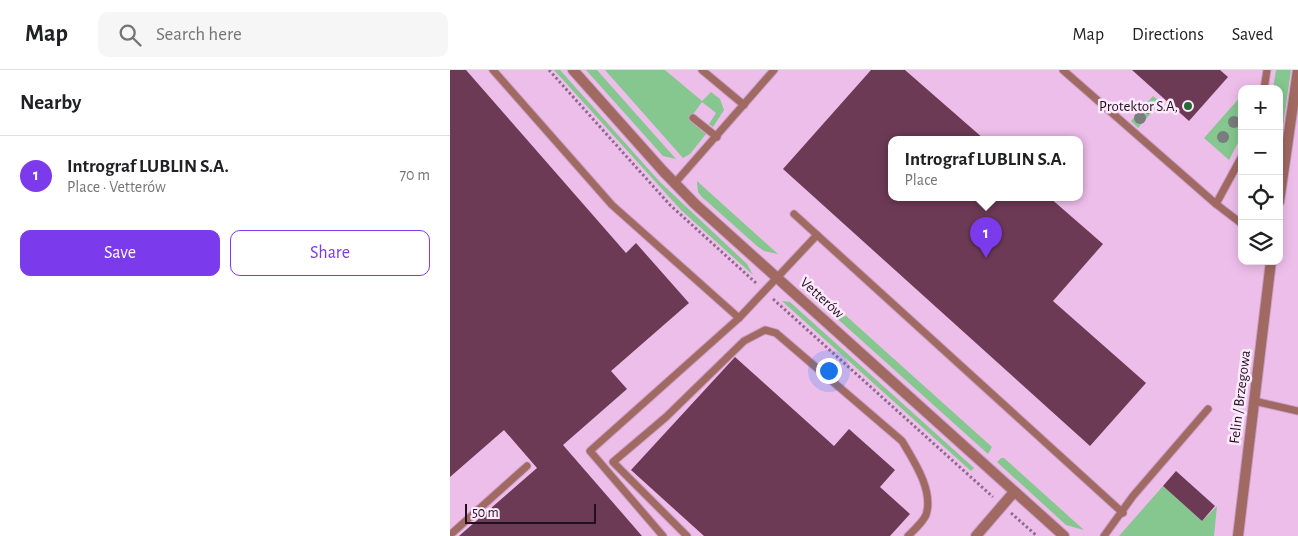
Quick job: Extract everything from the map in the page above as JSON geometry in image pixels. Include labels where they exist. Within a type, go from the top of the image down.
[{"type":"street","name":"Vetterów","points":[[573,70],[674,184],[1064,536]]},
{"type":"street","points":[[1283,175],[1298,70]]},
{"type":"street","name":"Felin / Brzegowa","points":[[1238,536],[1271,265]]},
{"type":"street","points":[[976,536],[1014,492]]},
{"type":"lane","points":[[492,70],[612,205],[739,318]]},
{"type":"lane","points":[[702,70],[744,105]]},
{"type":"lane","points":[[674,184],[774,70]]},
{"type":"lane","points":[[1063,70],[1216,204],[1238,221]]},
{"type":"lane","points":[[1265,85],[1267,70]]},
{"type":"lane","points":[[693,118],[717,137]]},
{"type":"lane","points":[[1216,204],[1238,163]]},
{"type":"lane","points":[[794,214],[1123,512]]},
{"type":"lane","points":[[663,536],[590,451],[739,318],[818,235]]},
{"type":"lane","points":[[687,536],[613,462],[666,417],[744,340],[766,330],[776,333],[902,441],[916,465],[926,490],[928,505],[926,517],[908,536]]},
{"type":"lane","points":[[1254,401],[1298,411]]},
{"type":"lane","points":[[1104,536],[1133,496],[1208,409]]},
{"type":"lane","points":[[450,535],[527,466]]},
{"type":"green space","points":[[554,70],[560,70],[660,182],[747,264],[753,275],[681,210]]},
{"type":"green space","points":[[586,70],[597,70],[676,159],[663,156]]},
{"type":"green space","points":[[605,70],[665,70],[702,101],[711,92],[720,99],[724,110],[713,127],[709,124],[716,113],[702,102],[689,120],[706,134],[690,154],[683,158]]},
{"type":"green space","points":[[1276,70],[1291,70],[1283,126],[1283,85],[1274,85]]},
{"type":"green space","points":[[1153,96],[1161,102],[1138,128],[1131,121]]},
{"type":"green space","points":[[1238,100],[1238,143],[1229,160],[1204,138]]},
{"type":"green space","points":[[697,181],[778,254],[764,251],[757,246],[702,197],[698,192]]},
{"type":"green space","points":[[805,279],[992,447],[988,454],[811,295]]},
{"type":"green space","points":[[782,301],[790,302],[974,468],[971,471]]},
{"type":"green space","points":[[1004,458],[1084,530],[1066,525],[997,462]]},
{"type":"green space","points":[[1163,486],[1202,521],[1217,506],[1214,536],[1119,536]]},
{"type":"building","points":[[450,70],[466,70],[626,253],[636,243],[689,303],[611,371],[627,389],[563,445],[642,536],[459,536],[537,468],[504,430],[450,477]]},
{"type":"building","points":[[871,70],[905,70],[981,136],[888,136],[888,201],[1054,201],[1103,244],[1053,301],[1146,383],[1090,446],[783,169]]},
{"type":"building","name":"Protektor S.A,","points":[[1132,70],[1220,70],[1228,77],[1189,121]]},
{"type":"building","points":[[735,357],[834,446],[849,429],[895,470],[880,487],[910,514],[890,536],[704,536],[631,470]]},
{"type":"building","points":[[1176,471],[1215,506],[1202,521],[1163,486]]},
{"type":"place","name":"Protektor S.A,","points":[[1188,106]]},
{"type":"place","name":"Intrograf LUBLIN S.A.","points":[[986,258]]}]
